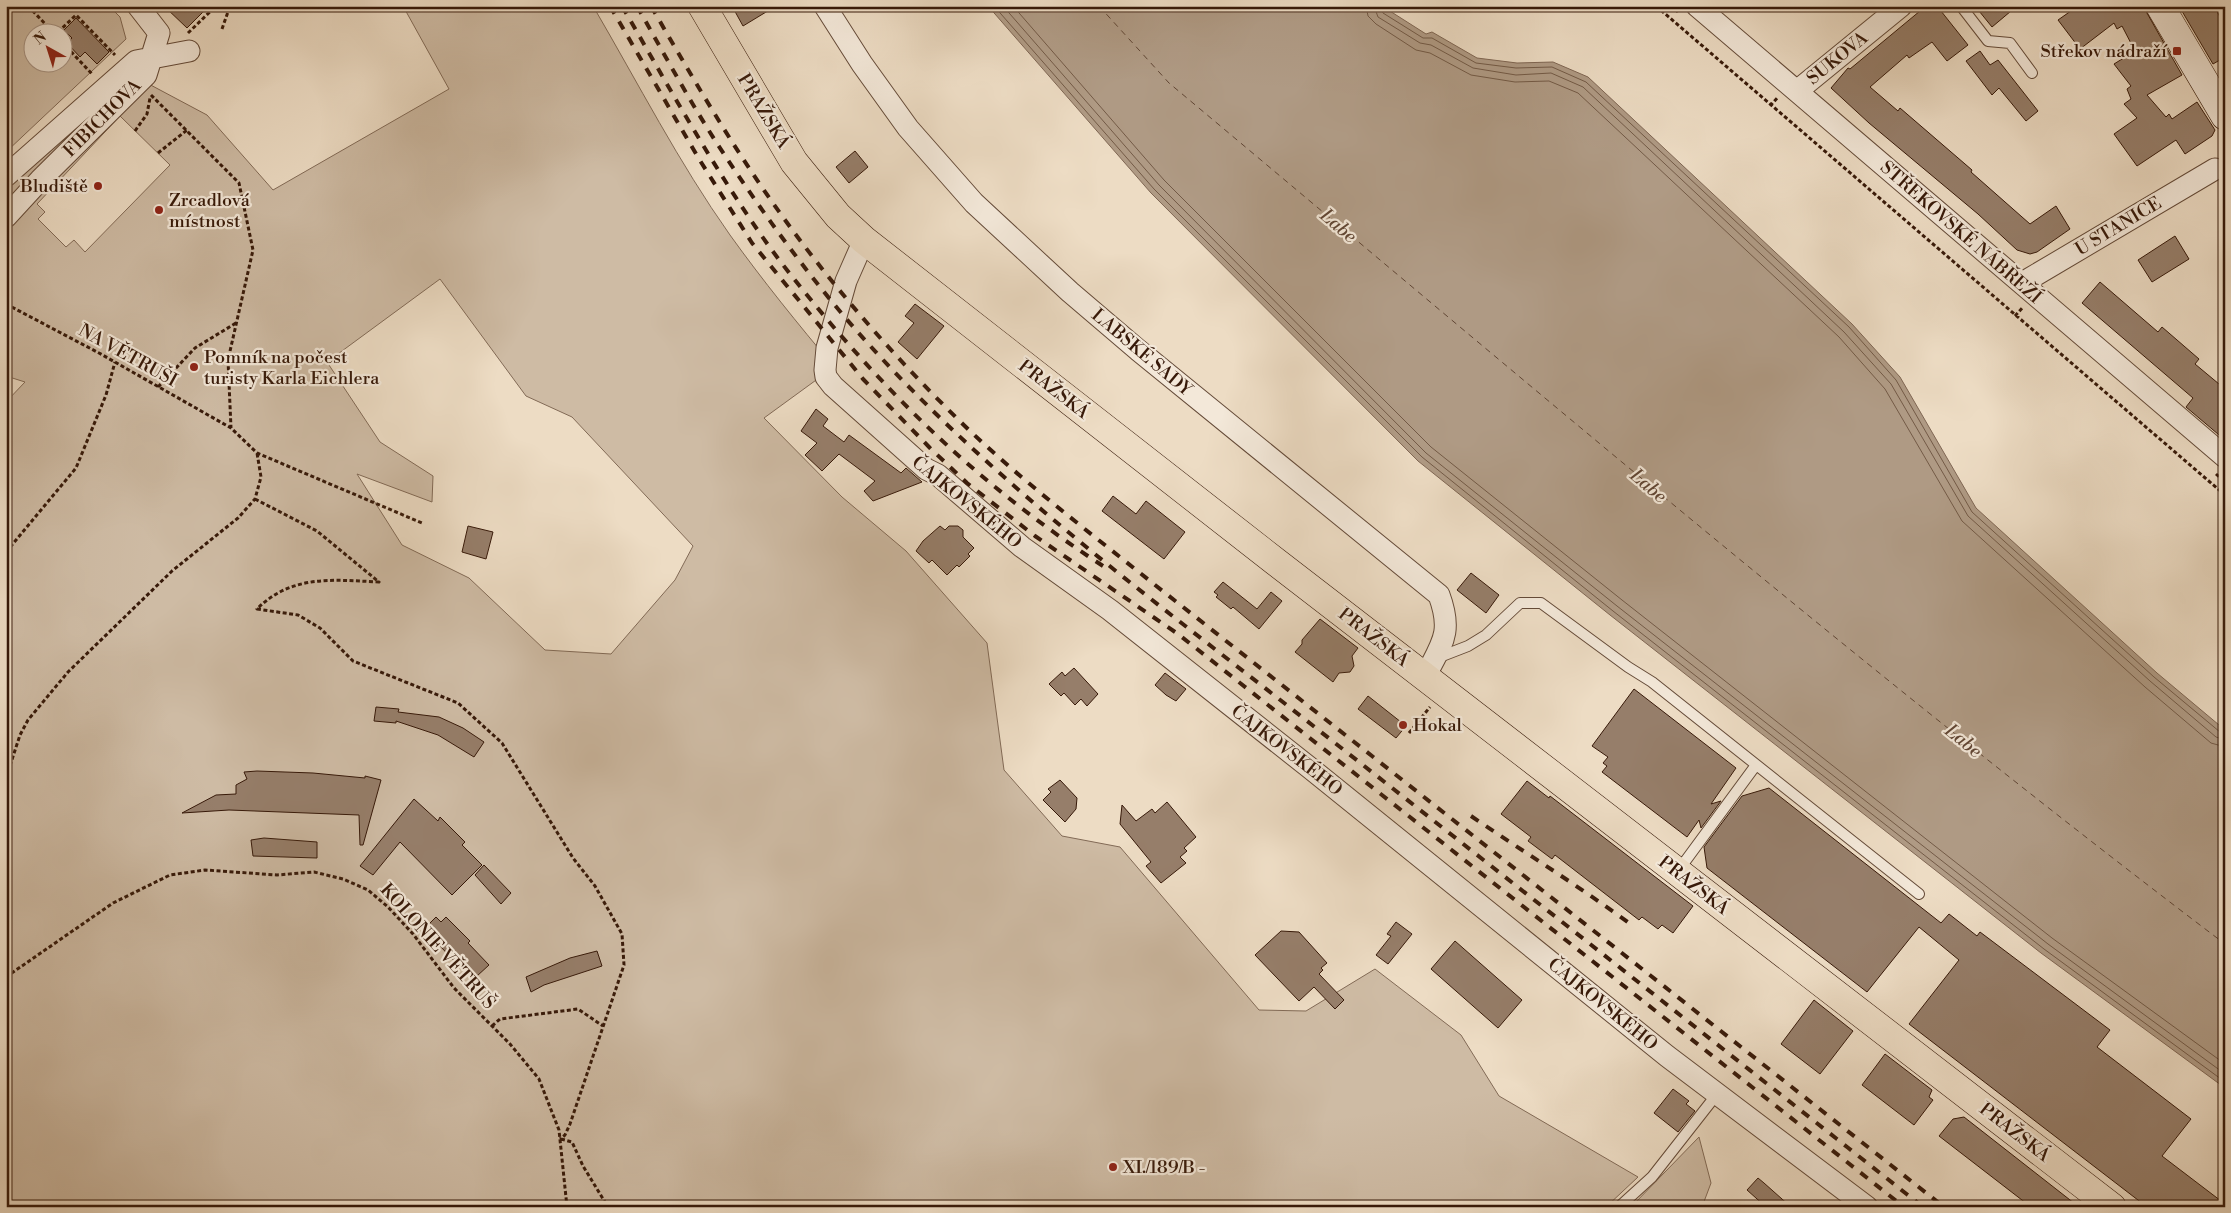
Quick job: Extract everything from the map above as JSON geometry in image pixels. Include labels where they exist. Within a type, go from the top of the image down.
[{"type":"main road","name":"PRAŽSKÁ","points":[[702,6],[794,162],[832,210],[864,240],[1434,675],[1677,872],[2112,1207]]},
{"type":"main road","points":[[2160,6],[2225,116]]},
{"type":"street","points":[[138,6],[159,33],[151,59]]},
{"type":"street","name":"LABSKÉ SADY","points":[[826,6],[862,64],[908,128],[974,203],[1070,292],[1138,350],[1439,595],[1446,615],[1445,636],[1434,675]]},
{"type":"street","name":"STŘEKOVSKÉ NÁBŘEŽÍ","points":[[1697,6],[2225,457]]},
{"type":"street","name":"SUKOVA","points":[[1797,91],[1901,6]]},
{"type":"street","name":"FIBICHOVA","points":[[6,176],[136,61],[189,51]]},
{"type":"street","name":"FIBICHOVA","points":[[6,217],[40,180],[146,75],[151,59]]},
{"type":"street","name":"U STANICE","points":[[2024,285],[2029,279],[2215,169]]},
{"type":"street","name":"ČAJKOVSKÉHO","points":[[864,240],[846,281],[827,348],[824,362],[828,382],[926,469],[938,475],[1022,547],[1110,610],[1717,1094],[1867,1207]]},
{"type":"lane","points":[[1960,6],[1988,41],[2010,43],[2032,73]]},
{"type":"lane","points":[[1434,675],[1468,646],[1486,635],[1520,603],[1541,603],[1628,667],[1652,682],[1919,894]]},
{"type":"lane","points":[[1677,872],[1756,765]]},
{"type":"lane","points":[[1619,1207],[1652,1177],[1717,1094]]},
{"type":"path","points":[[28,6],[43,22]]},
{"type":"path","points":[[222,29],[230,6]]},
{"type":"path","points":[[1656,6],[2225,495]]},
{"type":"path","points":[[69,22],[76,15],[118,57]]},
{"type":"path","points":[[72,52],[106,88]]},
{"type":"path","points":[[146,90],[239,183],[253,250],[228,360],[231,428]]},
{"type":"path","points":[[135,131],[147,114],[151,95]]},
{"type":"path","points":[[158,153],[186,130]]},
{"type":"path","name":"NA VĚTRUŠI","points":[[6,304],[115,362],[231,428],[256,453],[422,523]]},
{"type":"path","points":[[158,387],[196,348],[236,323]]},
{"type":"path","points":[[6,552],[76,468],[106,395],[115,362]]},
{"type":"path","points":[[6,778],[20,735],[28,720],[68,672],[172,571],[238,518],[255,499],[261,477],[256,453]]},
{"type":"path","points":[[255,499],[317,531],[379,582],[326,580],[297,584],[270,596],[258,609],[298,615],[320,628],[354,661],[458,703],[502,742],[572,858],[594,886],[622,934],[624,966],[570,1124],[560,1139]]},
{"type":"path","points":[[1410,732],[1434,675]]},
{"type":"path","name":"KOLONIE VĚTRUŠ","points":[[6,977],[113,903],[170,875],[205,870],[277,875],[314,872],[343,879],[368,890],[406,927],[454,988],[492,1026],[539,1079],[559,1130],[568,1207]]},
{"type":"path","points":[[492,1026],[500,1019],[578,1009],[603,1026]]},
{"type":"path","points":[[560,1139],[572,1142],[582,1166],[608,1207]]},
{"type":"shaded area","points":[[6,6],[109,6],[120,17],[126,39],[6,152]]},
{"type":"shaded area","points":[[403,6],[593,6],[711,208],[768,286],[834,367],[764,418],[842,497],[906,551],[987,643],[1004,770],[1062,836],[1120,847],[1259,1010],[1306,1011],[1375,969],[1461,1035],[1499,1096],[1638,1177],[1606,1207],[6,1207],[6,402],[25,382],[6,376],[6,232],[145,82],[207,115],[273,190],[449,89]],"holes":[[[120,116],[170,165],[85,252],[74,240],[66,247],[38,219],[45,212],[37,204]],[[440,279],[526,396],[572,417],[693,546],[675,580],[611,654],[545,650],[469,578],[402,545],[357,474],[432,502],[433,476],[380,442],[327,362]]]},
{"type":"shaded area","points":[[138,67],[6,211],[6,186]]},
{"type":"shaded area","points":[[1699,1137],[1711,1183],[1702,1207],[1631,1207]]},
{"type":"water","name":"Labe","points":[[988,6],[1382,6],[1426,34],[1432,32],[1477,58],[1517,63],[1553,62],[1588,77],[1852,324],[1900,377],[1976,508],[2157,673],[2225,730],[2225,1088],[2041,953],[1610,615],[1418,461],[1151,193]]},
{"type":"building","points":[[164,6],[209,6],[187,28]]},
{"type":"building","points":[[732,6],[776,6],[743,26]]},
{"type":"building","points":[[1926,6],[1937,6],[1968,45],[1947,61],[1932,42],[1909,58],[1907,55],[1870,87],[1898,111],[1900,108],[1972,170],[1971,172],[2030,224],[2056,206],[2070,229],[2037,252],[2030,254],[2017,250],[1978,214],[1869,123],[1831,88],[1848,68],[1850,69]]},
{"type":"building","points":[[1975,6],[2017,6],[1992,27]]},
{"type":"building","points":[[2078,6],[2143,6],[2182,75],[2147,95],[2166,117],[2169,114],[2172,119],[2197,102],[2215,130],[2212,136],[2185,154],[2176,140],[2137,166],[2114,134],[2137,118],[2124,104],[2131,99],[2127,89],[2131,86],[2114,64],[2135,51],[2122,26],[2117,29],[2114,23],[2080,49],[2058,20]]},
{"type":"building","points":[[2179,6],[2214,6],[2225,26],[2225,57],[2213,64]]},
{"type":"building","points":[[76,18],[109,52],[97,64],[85,52],[80,57],[72,48],[72,22]]},
{"type":"building","points":[[1980,51],[1990,65],[1998,60],[2038,111],[2026,121],[1999,88],[1992,95],[1966,61]]},
{"type":"building","points":[[855,151],[868,167],[849,183],[836,167]]},
{"type":"building","points":[[2175,236],[2189,259],[2152,282],[2138,260]]},
{"type":"building","points":[[2100,282],[2158,332],[2162,327],[2199,359],[2195,364],[2225,389],[2225,440],[2186,407],[2193,398],[2082,303]]},
{"type":"building","points":[[915,304],[944,326],[917,359],[898,342],[914,323],[905,316]]},
{"type":"building","points":[[816,409],[828,419],[823,426],[844,442],[849,435],[901,473],[906,468],[922,482],[873,501],[864,491],[875,481],[839,454],[822,471],[805,455],[817,443],[801,431]]},
{"type":"building","points":[[1113,496],[1136,514],[1146,501],[1185,532],[1164,559],[1102,511]]},
{"type":"building","points":[[468,526],[493,532],[486,559],[462,552]]},
{"type":"building","points":[[940,526],[945,530],[949,526],[958,526],[963,530],[963,537],[974,548],[968,554],[970,556],[959,567],[957,565],[947,575],[932,560],[929,563],[916,551],[923,541]]},
{"type":"building","points":[[1471,573],[1499,595],[1486,613],[1457,590]]},
{"type":"building","points":[[1223,582],[1257,609],[1271,592],[1282,601],[1259,629],[1233,607],[1231,609],[1216,597],[1218,595],[1214,592]]},
{"type":"building","points":[[1320,619],[1358,648],[1352,656],[1354,666],[1350,672],[1339,673],[1333,682],[1295,652],[1302,644],[1302,640]]},
{"type":"building","points":[[1074,668],[1098,694],[1087,706],[1081,699],[1075,705],[1064,693],[1061,696],[1049,684],[1062,672],[1065,676]]},
{"type":"building","points":[[1165,673],[1186,689],[1176,701],[1155,685]]},
{"type":"building","points":[[1634,689],[1736,768],[1711,804],[1721,801],[1701,828],[1699,820],[1687,837],[1602,772],[1607,766],[1603,763],[1608,757],[1592,746]]},
{"type":"building","points":[[1368,696],[1406,726],[1396,738],[1358,709]]},
{"type":"building","points":[[376,707],[399,709],[398,712],[439,717],[463,728],[484,742],[474,757],[438,735],[396,721],[396,723],[374,721]]},
{"type":"building","points":[[244,772],[313,773],[365,778],[365,776],[381,780],[363,845],[360,845],[359,815],[229,810],[182,813],[216,795],[236,794],[236,785],[247,779]]},
{"type":"building","points":[[1060,780],[1077,798],[1076,809],[1065,822],[1043,800],[1051,792],[1048,789]]},
{"type":"building","points":[[1527,781],[1549,798],[1550,796],[1693,906],[1673,933],[1662,925],[1658,929],[1642,917],[1639,920],[1555,855],[1552,859],[1528,841],[1531,837],[1501,814]]},
{"type":"building","points":[[1769,788],[1941,923],[1949,914],[1977,936],[1980,932],[2110,1030],[2097,1047],[2191,1119],[2162,1156],[2225,1204],[2225,1207],[2147,1207],[1909,1024],[1959,960],[1919,927],[1867,992],[1707,868],[1704,847],[1742,796]]},
{"type":"building","points":[[414,799],[438,821],[440,817],[465,842],[462,845],[482,865],[452,895],[400,842],[373,875],[360,866]]},
{"type":"building","points":[[1167,802],[1196,837],[1184,848],[1187,851],[1180,857],[1186,863],[1161,883],[1146,866],[1151,862],[1120,824],[1122,805],[1136,821],[1152,809],[1155,813]]},
{"type":"building","points":[[264,838],[317,842],[317,858],[253,856],[251,840]]},
{"type":"building","points":[[484,865],[511,893],[501,904],[475,875]]},
{"type":"building","points":[[436,917],[441,922],[446,917],[470,941],[468,943],[489,965],[477,976],[462,960],[457,964],[424,929]]},
{"type":"building","points":[[1396,922],[1412,934],[1388,964],[1376,955],[1391,936],[1387,934]]},
{"type":"building","points":[[1281,931],[1299,932],[1327,963],[1321,968],[1323,970],[1319,974],[1344,1000],[1335,1009],[1314,987],[1299,1001],[1255,955]]},
{"type":"building","points":[[1455,941],[1522,1000],[1498,1028],[1431,969]]},
{"type":"building","points":[[597,951],[602,966],[544,985],[531,992],[526,977],[570,958]]},
{"type":"building","points":[[1814,1000],[1853,1031],[1820,1074],[1781,1044]]},
{"type":"building","points":[[1885,1054],[1932,1090],[1929,1097],[1933,1100],[1914,1125],[1862,1085]]},
{"type":"building","points":[[1673,1089],[1689,1101],[1686,1104],[1695,1111],[1678,1132],[1654,1113]]},
{"type":"building","points":[[1964,1117],[2079,1207],[2031,1207],[1939,1136],[1953,1119]]},
{"type":"building","points":[[1758,1178],[1791,1207],[1766,1207],[1747,1190]]},
{"type":"ferry route","points":[[1099,6],[1169,83],[1561,411],[1956,735],[2225,944]]},
{"type":"railway","points":[[610,6],[699,159],[752,243],[863,379],[967,483],[1035,536],[1178,634],[1904,1207]]},
{"type":"railway","points":[[622,6],[688,120],[741,205],[776,256],[831,324],[893,393],[958,455],[1027,513],[1103,566]]},
{"type":"railway","points":[[637,6],[707,128],[784,240],[856,330],[907,385],[960,437],[1072,536],[1923,1207]]},
{"type":"railway","points":[[651,6],[740,154],[777,209],[827,276],[910,371],[969,430],[1035,489],[1150,581],[1944,1207]]},
{"type":"railway","points":[[1471,816],[1629,923]]},
{"type":"place","name":"Střekov nádraží","points":[[2177,51]]},
{"type":"place","name":"Bludiště","points":[[98,186]]},
{"type":"place","name":"Zrcadlová místnost","points":[[159,210]]},
{"type":"place","name":"Pomník na počest turisty Karla Eichlera","points":[[194,367]]},
{"type":"place","name":"Hokal","points":[[1403,725]]},
{"type":"place","name":"XI./189/B -","points":[[1113,1167]]}]
